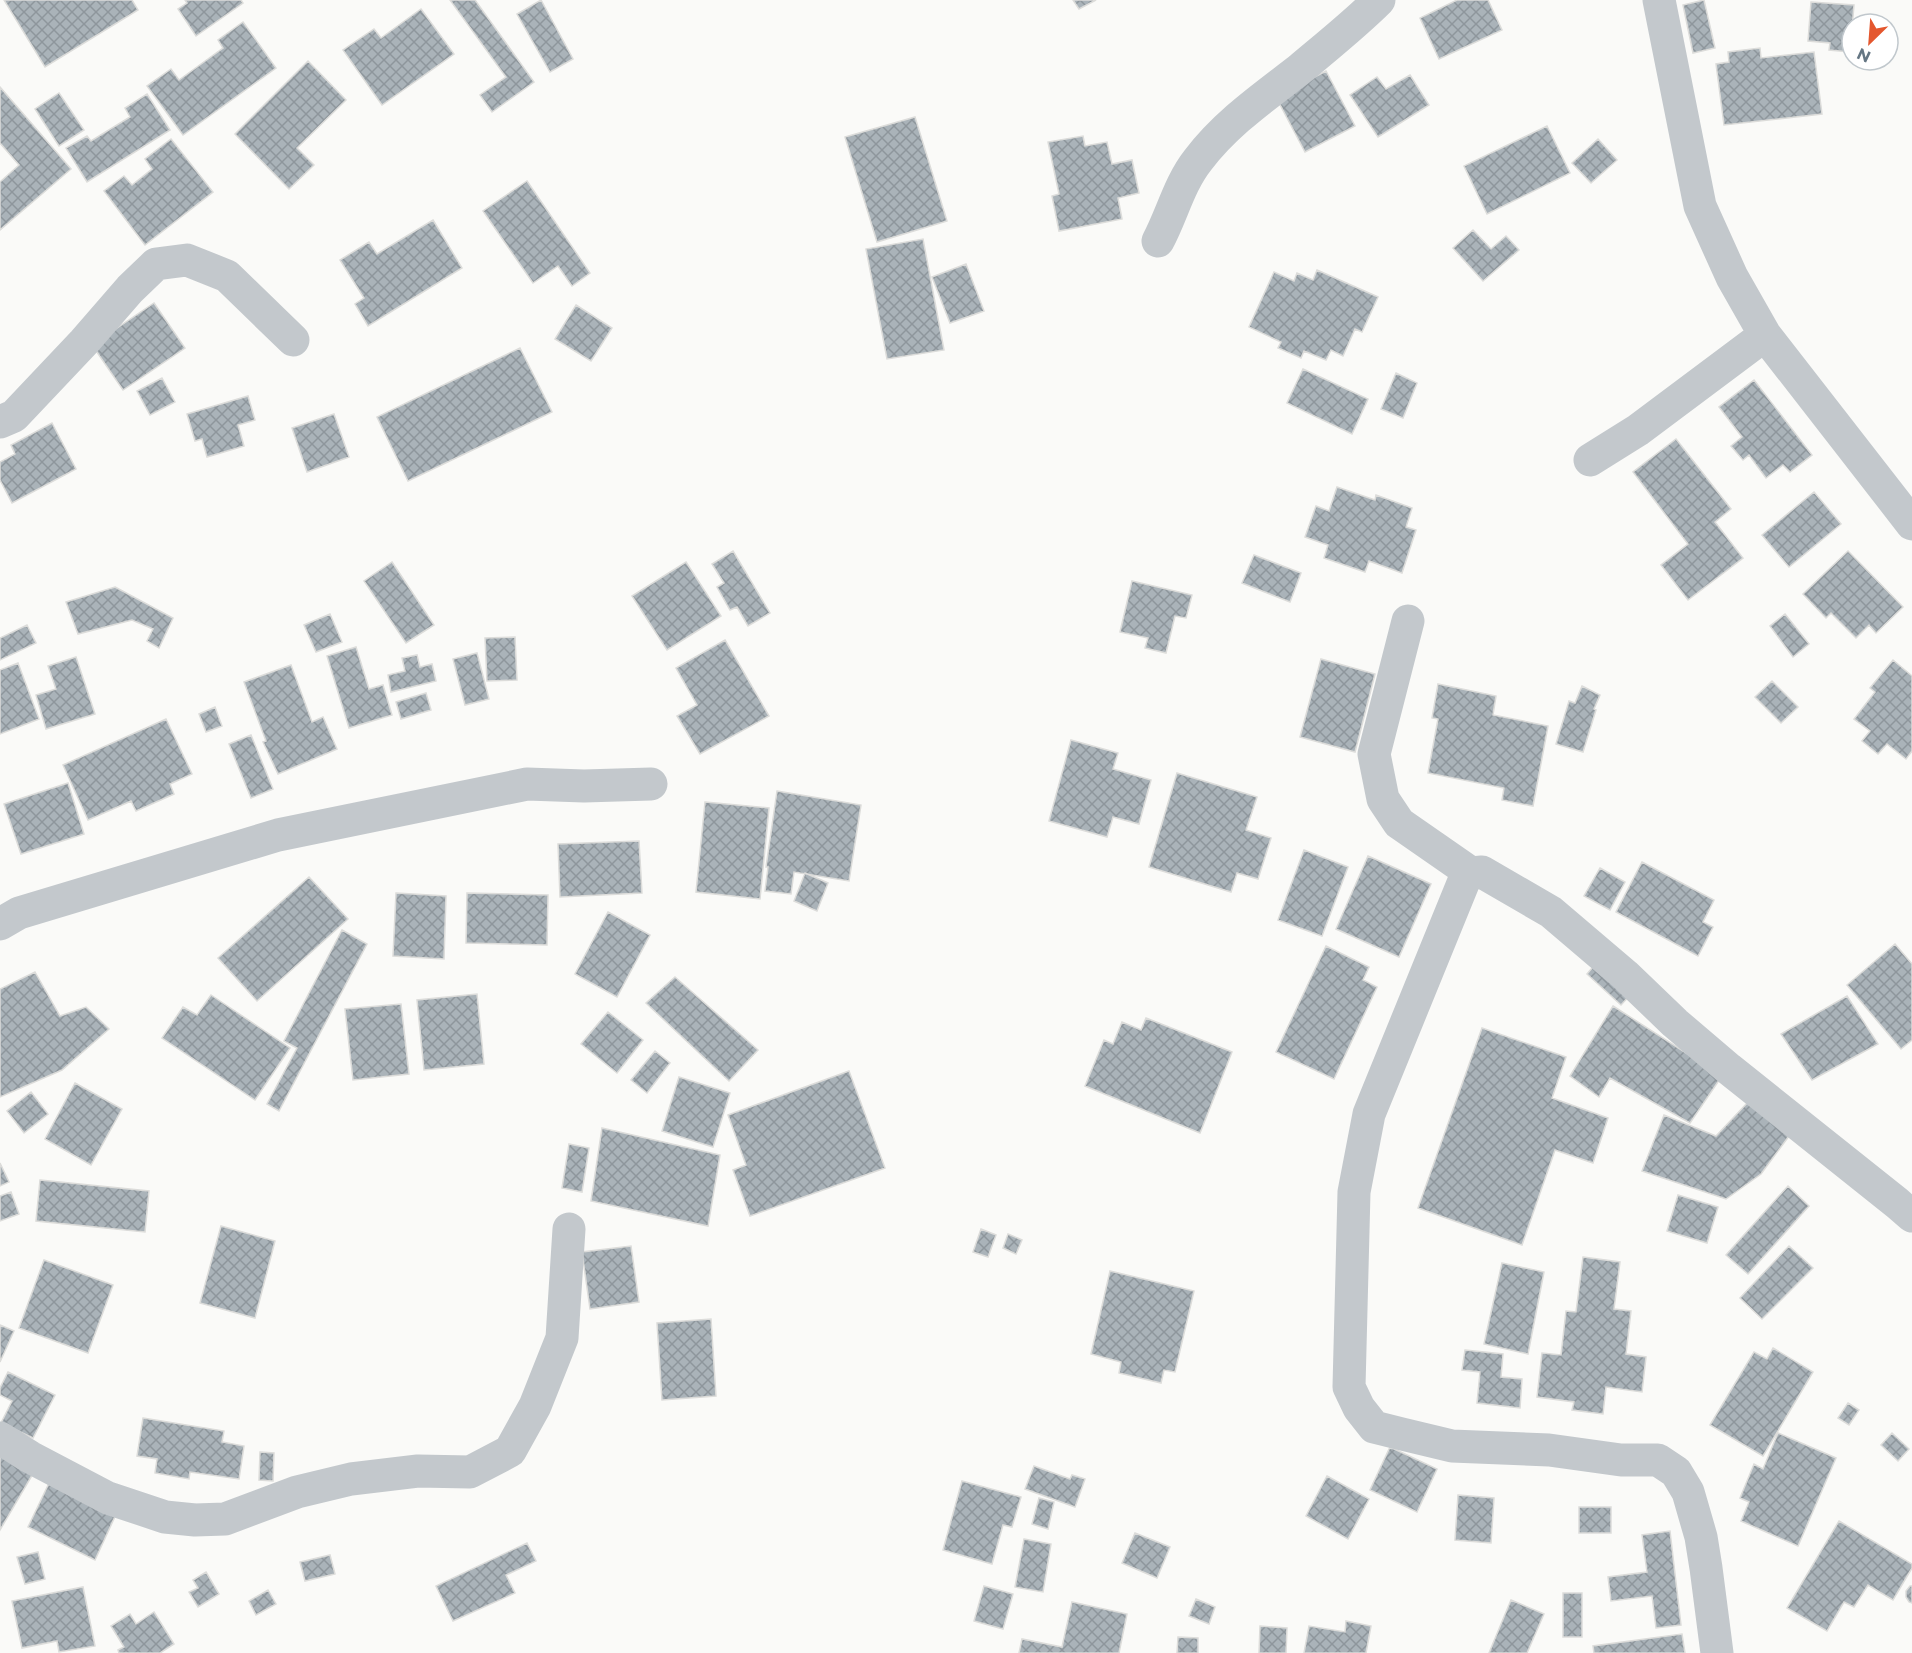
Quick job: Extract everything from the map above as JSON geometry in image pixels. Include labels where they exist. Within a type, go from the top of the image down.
[{"type":"street","points":[[1158,242],[1178,195],[1197,160],[1237,117],[1301,68],[1379,0]]},
{"type":"street","points":[[1659,0],[1700,206],[1732,277],[1765,335],[1912,524]]},
{"type":"street","points":[[0,422],[14,416],[130,289],[156,264],[188,260],[227,276],[293,340]]},
{"type":"street","points":[[1590,460],[1638,430],[1765,335]]},
{"type":"street","points":[[1408,621],[1374,754],[1383,799],[1399,823],[1471,873],[1482,872],[1551,912],[1684,1031],[1912,1216]]},
{"type":"street","points":[[0,924],[19,914],[278,835],[527,784],[584,786],[651,784]]},
{"type":"street","points":[[1471,873],[1464,881],[1369,1114],[1353,1192],[1349,1387],[1359,1408],[1374,1427],[1393,1432],[1452,1446],[1549,1450],[1621,1460],[1658,1460],[1676,1472],[1688,1492],[1701,1537],[1717,1653]]},
{"type":"street","points":[[0,1438],[30,1457],[108,1498],[165,1517],[195,1520],[225,1519],[297,1492],[351,1479],[418,1471],[471,1472],[510,1451],[535,1406],[562,1338],[569,1229]]},
{"type":"building","points":[[4,0],[132,0],[138,10],[45,67]]},
{"type":"building","points":[[185,0],[241,0],[243,3],[196,36],[178,9],[187,3]]},
{"type":"building","points":[[450,0],[475,0],[534,82],[492,112],[480,95],[506,77]]},
{"type":"building","points":[[541,0],[573,59],[550,72],[517,14]]},
{"type":"building","points":[[1073,0],[1096,0],[1079,9]]},
{"type":"building","points":[[1457,0],[1488,0],[1502,30],[1439,59],[1420,18]]},
{"type":"building","points":[[1704,0],[1715,48],[1693,53],[1683,5]]},
{"type":"building","points":[[1811,2],[1854,5],[1853,12],[1840,12],[1840,51],[1829,50],[1830,43],[1808,41]]},
{"type":"building","points":[[421,9],[454,54],[382,105],[343,50],[374,29],[381,38]]},
{"type":"building","points":[[243,22],[276,68],[183,135],[147,86],[171,69],[179,80],[223,48],[218,40]]},
{"type":"building","points":[[1760,48],[1761,58],[1814,52],[1822,114],[1724,125],[1716,64],[1729,62],[1728,52]]},
{"type":"building","points":[[308,61],[346,100],[297,148],[314,165],[289,189],[235,134]]},
{"type":"building","points":[[1326,71],[1355,126],[1305,152],[1276,97]]},
{"type":"building","points":[[1410,75],[1429,105],[1378,137],[1350,95],[1377,77],[1386,89]]},
{"type":"building","points":[[0,87],[71,169],[0,230],[0,182],[19,165],[0,143]]},
{"type":"building","points":[[59,93],[84,130],[59,146],[35,109]]},
{"type":"building","points":[[147,94],[170,130],[87,182],[66,148],[87,136],[91,141],[130,117],[125,108]]},
{"type":"building","points":[[915,117],[947,221],[877,242],[845,137]]},
{"type":"building","points":[[1547,126],[1570,173],[1487,214],[1464,166]]},
{"type":"building","points":[[1083,136],[1085,146],[1107,142],[1112,164],[1132,160],[1139,193],[1118,198],[1122,219],[1059,231],[1052,196],[1059,194],[1048,142]]},
{"type":"building","points":[[171,139],[213,192],[145,245],[104,191],[124,176],[132,185],[152,169],[145,159]]},
{"type":"building","points":[[1598,139],[1617,160],[1591,183],[1572,163]]},
{"type":"building","points":[[527,181],[590,273],[572,286],[558,266],[533,283],[483,211]]},
{"type":"building","points":[[433,220],[462,268],[368,326],[355,304],[364,298],[340,260],[369,242],[377,254]]},
{"type":"building","points":[[1473,230],[1491,249],[1506,236],[1519,250],[1483,281],[1453,248]]},
{"type":"building","points":[[923,239],[944,350],[887,359],[866,249]]},
{"type":"building","points":[[966,264],[984,311],[950,323],[932,277]]},
{"type":"building","points":[[1317,270],[1378,297],[1362,332],[1355,329],[1343,356],[1331,350],[1326,360],[1304,351],[1301,358],[1278,348],[1281,342],[1249,327],[1274,272],[1294,281],[1297,273],[1313,280]]},
{"type":"building","points":[[154,303],[185,348],[123,390],[92,345]]},
{"type":"building","points":[[576,305],[612,328],[591,361],[555,339]]},
{"type":"building","points":[[520,348],[552,412],[408,481],[377,417]]},
{"type":"building","points":[[1303,369],[1368,399],[1352,434],[1287,403]]},
{"type":"building","points":[[1396,373],[1417,383],[1403,418],[1381,409]]},
{"type":"building","points":[[162,378],[175,402],[150,415],[137,391]]},
{"type":"building","points":[[1754,380],[1812,455],[1790,472],[1783,465],[1766,478],[1749,455],[1743,460],[1731,446],[1742,437],[1719,407]]},
{"type":"building","points":[[248,396],[255,420],[238,425],[244,446],[207,457],[202,439],[195,441],[187,414]]},
{"type":"building","points":[[334,414],[349,457],[307,472],[292,428]]},
{"type":"building","points":[[52,423],[76,469],[12,503],[0,480],[0,462],[15,454],[11,445]]},
{"type":"building","points":[[1676,439],[1731,509],[1715,522],[1743,558],[1688,600],[1661,565],[1688,544],[1633,472]]},
{"type":"building","points":[[1337,487],[1375,500],[1376,495],[1412,508],[1406,527],[1416,530],[1402,573],[1369,561],[1365,572],[1324,558],[1328,545],[1305,537],[1316,506],[1329,511]]},
{"type":"building","points":[[1814,492],[1841,524],[1789,567],[1762,535]]},
{"type":"building","points":[[733,551],[770,613],[748,626],[737,607],[730,610],[717,587],[724,583],[712,564]]},
{"type":"building","points":[[1848,551],[1903,607],[1876,633],[1869,625],[1856,638],[1831,613],[1826,618],[1803,594]]},
{"type":"building","points":[[1254,555],[1301,573],[1290,602],[1242,583]]},
{"type":"building","points":[[392,562],[434,625],[406,643],[364,581]]},
{"type":"building","points":[[686,562],[721,616],[667,650],[632,596]]},
{"type":"building","points":[[1132,581],[1192,595],[1186,618],[1175,616],[1166,653],[1145,648],[1148,638],[1120,632]]},
{"type":"building","points":[[115,587],[173,618],[159,648],[147,641],[153,629],[132,620],[78,634],[66,602]]},
{"type":"building","points":[[330,614],[342,642],[316,652],[304,625]]},
{"type":"building","points":[[1785,614],[1809,644],[1793,657],[1770,626]]},
{"type":"building","points":[[27,625],[36,643],[0,660],[0,638]]},
{"type":"building","points":[[515,637],[517,680],[487,681],[485,638]]},
{"type":"building","points":[[725,640],[769,716],[700,754],[677,716],[697,705],[676,668]]},
{"type":"building","points":[[356,647],[369,689],[383,685],[392,715],[349,728],[327,656]]},
{"type":"building","points":[[477,653],[489,699],[465,705],[453,659]]},
{"type":"building","points":[[417,655],[420,667],[432,664],[436,681],[391,692],[388,675],[405,671],[402,658]]},
{"type":"building","points":[[76,657],[95,714],[46,729],[36,695],[56,689],[48,666]]},
{"type":"building","points":[[1321,659],[1375,674],[1355,752],[1300,737]]},
{"type":"building","points":[[1893,660],[1912,676],[1912,751],[1906,759],[1887,744],[1878,754],[1862,741],[1870,731],[1854,719],[1875,692],[1870,688]]},
{"type":"building","points":[[18,663],[39,719],[0,734],[0,670]]},
{"type":"building","points":[[291,665],[312,722],[323,717],[337,749],[278,774],[263,742],[266,741],[244,682]]},
{"type":"building","points":[[1772,681],[1798,707],[1781,723],[1755,697]]},
{"type":"building","points":[[1438,684],[1496,696],[1493,715],[1548,726],[1533,806],[1502,800],[1504,788],[1428,773],[1438,719],[1432,718]]},
{"type":"building","points":[[1582,686],[1600,695],[1583,752],[1556,744],[1569,701],[1575,703]]},
{"type":"building","points":[[426,693],[431,710],[401,719],[396,702]]},
{"type":"building","points":[[215,707],[222,726],[206,732],[199,714]]},
{"type":"building","points":[[166,719],[192,774],[170,784],[174,794],[136,811],[131,801],[88,820],[63,765]]},
{"type":"building","points":[[251,735],[273,789],[251,798],[229,744]]},
{"type":"building","points":[[1071,740],[1118,753],[1113,769],[1151,780],[1139,824],[1113,817],[1107,837],[1049,821]]},
{"type":"building","points":[[1177,773],[1257,797],[1246,830],[1271,838],[1258,879],[1237,873],[1231,892],[1149,867]]},
{"type":"building","points":[[68,783],[84,834],[21,854],[4,804]]},
{"type":"building","points":[[777,791],[861,805],[849,881],[794,872],[791,894],[765,891],[768,867],[766,867]]},
{"type":"building","points":[[705,802],[769,808],[760,899],[696,892]]},
{"type":"building","points":[[639,841],[642,893],[560,897],[558,844]]},
{"type":"building","points":[[1304,850],[1348,867],[1322,936],[1278,920]]},
{"type":"building","points":[[1368,856],[1431,884],[1399,957],[1336,929]]},
{"type":"building","points":[[1642,862],[1714,900],[1703,922],[1713,927],[1698,956],[1616,912]]},
{"type":"building","points":[[1600,868],[1625,882],[1610,910],[1584,896]]},
{"type":"building","points":[[805,873],[828,883],[817,911],[794,901]]},
{"type":"building","points":[[309,877],[348,919],[257,1001],[218,958]]},
{"type":"building","points":[[396,893],[446,896],[444,959],[393,956]]},
{"type":"building","points":[[467,893],[548,895],[547,945],[466,943]]},
{"type":"building","points":[[608,912],[650,935],[617,997],[575,974]]},
{"type":"building","points":[[342,930],[367,944],[279,1111],[267,1104],[297,1048],[284,1041]]},
{"type":"building","points":[[1895,944],[1912,964],[1912,1040],[1901,1049],[1847,985]]},
{"type":"building","points":[[1326,946],[1369,967],[1363,980],[1377,987],[1334,1079],[1276,1052]]},
{"type":"building","points":[[1597,962],[1632,993],[1621,1005],[1587,974]]},
{"type":"building","points":[[35,972],[60,1016],[86,1007],[109,1029],[62,1070],[0,1097],[0,989]]},
{"type":"building","points":[[675,977],[758,1050],[729,1081],[646,1003]]},
{"type":"building","points":[[477,994],[484,1064],[424,1070],[417,1000]]},
{"type":"building","points":[[211,995],[290,1048],[255,1100],[162,1038],[183,1007],[197,1015]]},
{"type":"building","points":[[1847,996],[1878,1044],[1812,1080],[1781,1034]]},
{"type":"building","points":[[401,1004],[409,1074],[353,1080],[345,1009]]},
{"type":"building","points":[[1613,1006],[1722,1076],[1690,1123],[1610,1078],[1599,1097],[1570,1076]]},
{"type":"building","points":[[608,1012],[643,1040],[617,1073],[581,1044]]},
{"type":"building","points":[[1146,1018],[1232,1052],[1200,1133],[1085,1086],[1104,1040],[1113,1044],[1122,1022],[1141,1030]]},
{"type":"building","points":[[1482,1028],[1566,1057],[1552,1098],[1608,1118],[1593,1163],[1555,1150],[1522,1245],[1418,1208]]},
{"type":"building","points":[[655,1051],[670,1063],[647,1093],[631,1080]]},
{"type":"building","points":[[849,1071],[885,1168],[750,1216],[733,1170],[746,1165],[728,1115]]},
{"type":"building","points":[[679,1077],[730,1093],[713,1147],[662,1131]]},
{"type":"building","points":[[75,1083],[122,1109],[91,1165],[45,1139]]},
{"type":"building","points":[[31,1092],[48,1114],[24,1133],[7,1111]]},
{"type":"building","points":[[1749,1101],[1789,1136],[1761,1174],[1726,1199],[1642,1171],[1664,1115],[1716,1136]]},
{"type":"building","points":[[602,1128],[720,1155],[708,1226],[591,1201]]},
{"type":"building","points":[[569,1144],[589,1148],[582,1192],[562,1188]]},
{"type":"building","points":[[0,1163],[9,1182],[0,1186]]},
{"type":"building","points":[[40,1180],[149,1191],[145,1232],[36,1221]]},
{"type":"building","points":[[1788,1186],[1809,1206],[1748,1274],[1726,1255]]},
{"type":"building","points":[[11,1192],[19,1214],[0,1221],[0,1196]]},
{"type":"building","points":[[1678,1195],[1718,1207],[1707,1243],[1667,1231]]},
{"type":"building","points":[[221,1226],[275,1241],[255,1318],[200,1303]]},
{"type":"building","points":[[981,1229],[996,1235],[988,1257],[973,1252]]},
{"type":"building","points":[[1008,1234],[1022,1240],[1016,1254],[1003,1248]]},
{"type":"building","points":[[631,1246],[639,1302],[590,1309],[582,1252]]},
{"type":"building","points":[[1789,1246],[1813,1268],[1762,1319],[1740,1298]]},
{"type":"building","points":[[1583,1257],[1620,1262],[1614,1309],[1631,1311],[1626,1354],[1646,1357],[1642,1392],[1606,1387],[1603,1414],[1572,1410],[1574,1402],[1537,1397],[1542,1353],[1561,1355],[1566,1311],[1576,1312]]},
{"type":"building","points":[[44,1260],[113,1285],[88,1353],[19,1328]]},
{"type":"building","points":[[1502,1263],[1544,1272],[1528,1354],[1484,1344]]},
{"type":"building","points":[[1110,1271],[1194,1291],[1175,1372],[1164,1370],[1161,1383],[1119,1373],[1121,1362],[1091,1354]]},
{"type":"building","points":[[711,1319],[716,1396],[662,1400],[657,1323]]},
{"type":"building","points":[[0,1325],[14,1331],[0,1362]]},
{"type":"building","points":[[1773,1348],[1813,1372],[1763,1456],[1710,1425],[1754,1352],[1767,1359]]},
{"type":"building","points":[[1465,1350],[1503,1354],[1501,1377],[1522,1379],[1520,1408],[1477,1403],[1480,1372],[1462,1370]]},
{"type":"building","points":[[8,1372],[55,1395],[33,1438],[1,1423],[12,1401],[0,1395],[0,1388]]},
{"type":"building","points":[[1848,1403],[1859,1410],[1849,1425],[1838,1418]]},
{"type":"building","points":[[143,1418],[224,1431],[222,1442],[244,1446],[239,1479],[190,1472],[189,1479],[155,1473],[157,1459],[137,1456]]},
{"type":"building","points":[[1778,1433],[1836,1458],[1798,1546],[1741,1521],[1749,1502],[1740,1498],[1754,1464],[1763,1469]]},
{"type":"building","points":[[1892,1433],[1909,1449],[1898,1461],[1881,1445]]},
{"type":"building","points":[[1390,1447],[1437,1469],[1417,1512],[1370,1490]]},
{"type":"building","points":[[0,1452],[34,1472],[0,1530]]},
{"type":"building","points":[[260,1452],[274,1453],[273,1481],[259,1480]]},
{"type":"building","points":[[1034,1466],[1070,1479],[1072,1475],[1085,1479],[1075,1507],[1025,1489]]},
{"type":"building","points":[[1327,1476],[1369,1499],[1348,1539],[1306,1516]]},
{"type":"building","points":[[51,1479],[118,1510],[95,1560],[28,1527]]},
{"type":"building","points":[[962,1481],[1021,1497],[1012,1527],[1003,1525],[992,1564],[943,1550]]},
{"type":"building","points":[[1458,1495],[1494,1498],[1491,1543],[1455,1540]]},
{"type":"building","points":[[1039,1498],[1054,1502],[1048,1529],[1032,1524]]},
{"type":"building","points":[[1579,1507],[1611,1507],[1611,1533],[1579,1533]]},
{"type":"building","points":[[1839,1521],[1912,1564],[1912,1568],[1893,1600],[1868,1585],[1854,1607],[1844,1602],[1827,1631],[1787,1608]]},
{"type":"building","points":[[1670,1531],[1681,1625],[1656,1628],[1652,1596],[1611,1601],[1608,1577],[1647,1572],[1642,1535]]},
{"type":"building","points":[[1135,1533],[1170,1547],[1157,1578],[1122,1563]]},
{"type":"building","points":[[1024,1539],[1051,1544],[1043,1592],[1015,1587]]},
{"type":"building","points":[[527,1543],[536,1561],[506,1575],[515,1593],[453,1621],[436,1586]]},
{"type":"building","points":[[38,1552],[45,1579],[25,1584],[17,1557]]},
{"type":"building","points":[[330,1555],[335,1574],[305,1581],[300,1562]]},
{"type":"building","points":[[206,1572],[219,1594],[198,1607],[189,1592],[198,1588],[193,1580]]},
{"type":"building","points":[[984,1586],[1013,1594],[1003,1629],[974,1621]]},
{"type":"building","points":[[1912,1586],[1912,1603],[1906,1597],[1906,1591]]},
{"type":"building","points":[[83,1587],[95,1646],[59,1652],[57,1641],[22,1648],[12,1601]]},
{"type":"building","points":[[268,1590],[276,1604],[256,1615],[249,1601]]},
{"type":"building","points":[[1563,1593],[1582,1593],[1582,1637],[1563,1637]]},
{"type":"building","points":[[1196,1599],[1215,1607],[1209,1624],[1189,1616]]},
{"type":"building","points":[[1511,1600],[1544,1614],[1527,1653],[1489,1653]]},
{"type":"building","points":[[1072,1602],[1127,1614],[1119,1653],[1019,1653],[1022,1639],[1062,1647]]},
{"type":"building","points":[[154,1612],[174,1644],[160,1653],[119,1653],[118,1650],[124,1647],[111,1626],[130,1614],[136,1624]]},
{"type":"building","points":[[1346,1621],[1371,1626],[1366,1653],[1304,1653],[1309,1626],[1345,1632]]},
{"type":"building","points":[[1260,1626],[1287,1628],[1286,1653],[1259,1653]]},
{"type":"building","points":[[1682,1634],[1685,1653],[1594,1653],[1593,1646]]},
{"type":"building","points":[[1178,1637],[1198,1638],[1198,1653],[1177,1653]]}]
